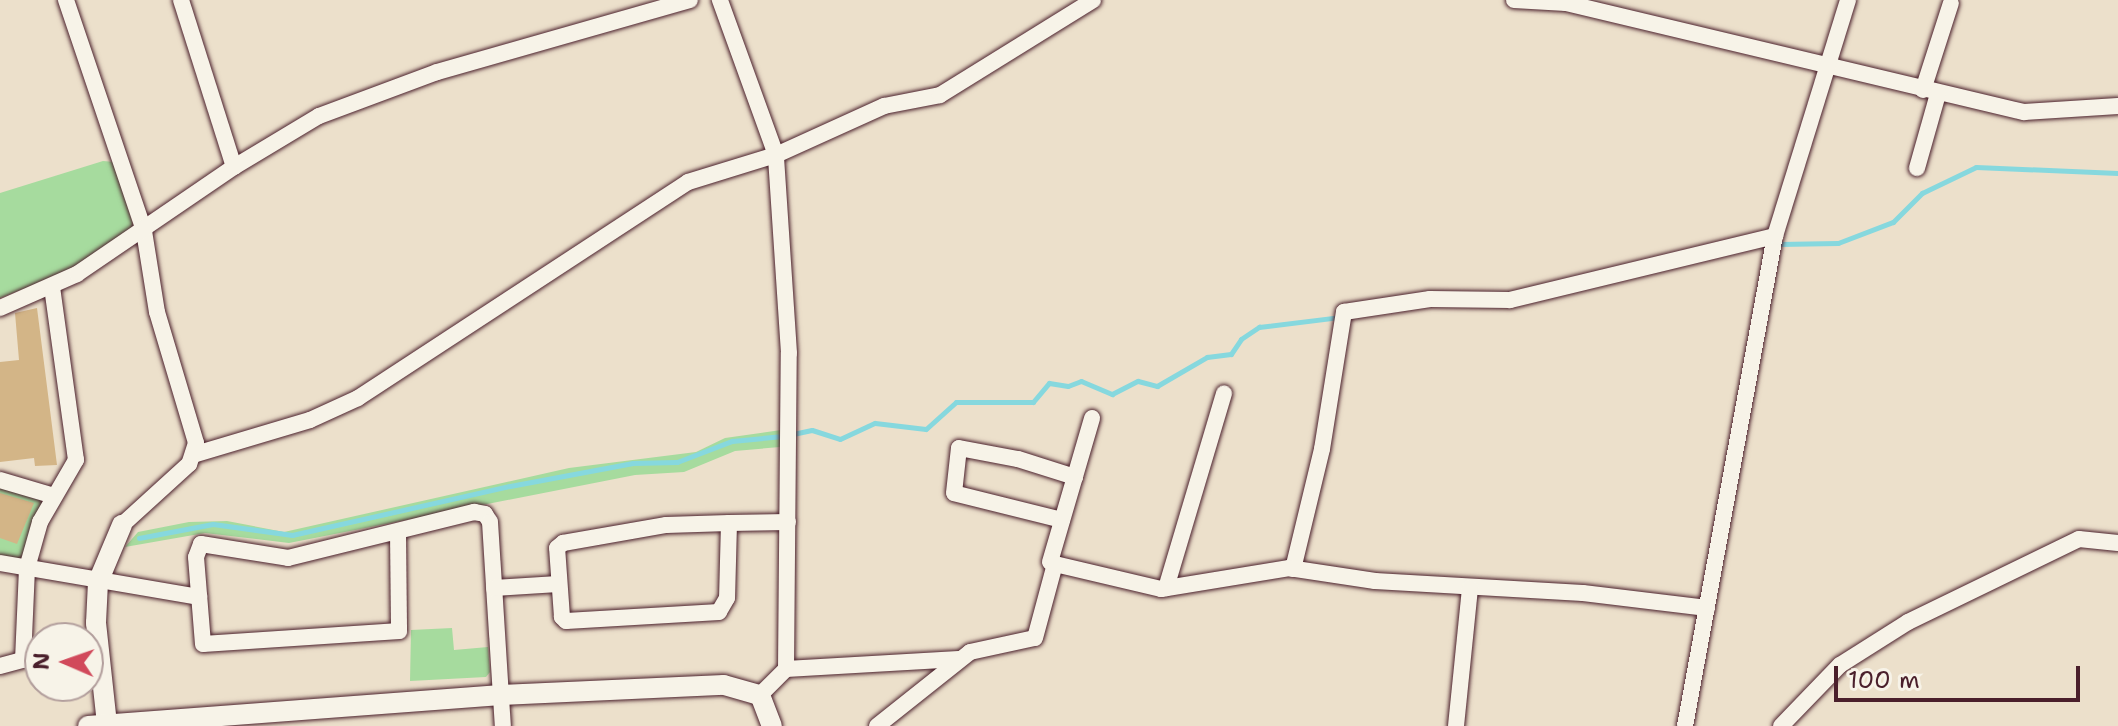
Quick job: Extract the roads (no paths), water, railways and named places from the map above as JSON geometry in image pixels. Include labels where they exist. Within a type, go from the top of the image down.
[{"type":"street","points":[[66,0],[144,231],[157,312],[193,429],[196,454]]},
{"type":"street","points":[[181,0],[234,167]]},
{"type":"street","points":[[0,308],[52,288],[144,231],[234,167],[319,116],[383,89],[690,0]]},
{"type":"street","points":[[720,0],[776,155],[789,353],[786,669]]},
{"type":"street","points":[[772,726],[769,708],[760,695],[724,685],[501,695],[100,725],[96,623],[98,582],[122,525],[196,454],[310,420],[358,398],[688,182],[776,155],[884,106],[940,95],[1093,0]]},
{"type":"street","points":[[1514,0],[1566,3],[2024,112],[2118,106]]},
{"type":"street","points":[[1685,726],[1775,236],[1848,0]]},
{"type":"street","points":[[1917,168],[1951,3]]},
{"type":"street","points":[[1293,569],[1322,449],[1344,312],[1430,299],[1510,300],[1775,236]]},
{"type":"street","points":[[0,666],[23,660],[27,568],[54,496],[76,460],[52,288]]},
{"type":"street","points":[[1166,588],[1224,393]]},
{"type":"street","points":[[1092,418],[1050,562],[1055,564],[1166,588],[1293,569],[1470,588],[1583,593],[1707,608]]},
{"type":"street","points":[[1062,520],[954,493],[959,448],[1018,459],[1075,477]]},
{"type":"street","points":[[0,480],[54,496]]},
{"type":"street","points":[[398,532],[403,621],[391,634],[210,647],[203,644],[196,557],[201,544],[280,559],[474,512],[485,514],[490,522],[503,726]]},
{"type":"street","points":[[729,523],[727,598],[719,612],[566,621],[558,584],[557,548],[563,543],[666,525],[729,523],[788,522]]},
{"type":"street","points":[[1781,726],[1840,665],[1908,622],[2079,539],[2118,543]]},
{"type":"street","points":[[0,563],[199,597]]},
{"type":"street","points":[[760,695],[786,669],[959,659],[1035,638],[1055,564]]},
{"type":"street","points":[[494,588],[558,584]]},
{"type":"street","points":[[1456,726],[1470,588]]},
{"type":"street","points":[[877,726],[959,659]]},
{"type":"waterway","points":[[1779,244],[1838,243],[1893,222],[1922,193],[1976,167],[2118,173]]},
{"type":"waterway","points":[[793,434],[812,430],[840,439],[875,423],[926,429],[956,402],[1033,402],[1049,383],[1068,386],[1081,381],[1112,394],[1138,381],[1157,386],[1207,357],[1231,354],[1241,339],[1259,327],[1341,317]]},
{"type":"waterway","points":[[139,538],[213,524],[292,535],[510,486],[633,463],[677,462],[732,441],[783,436]]}]
